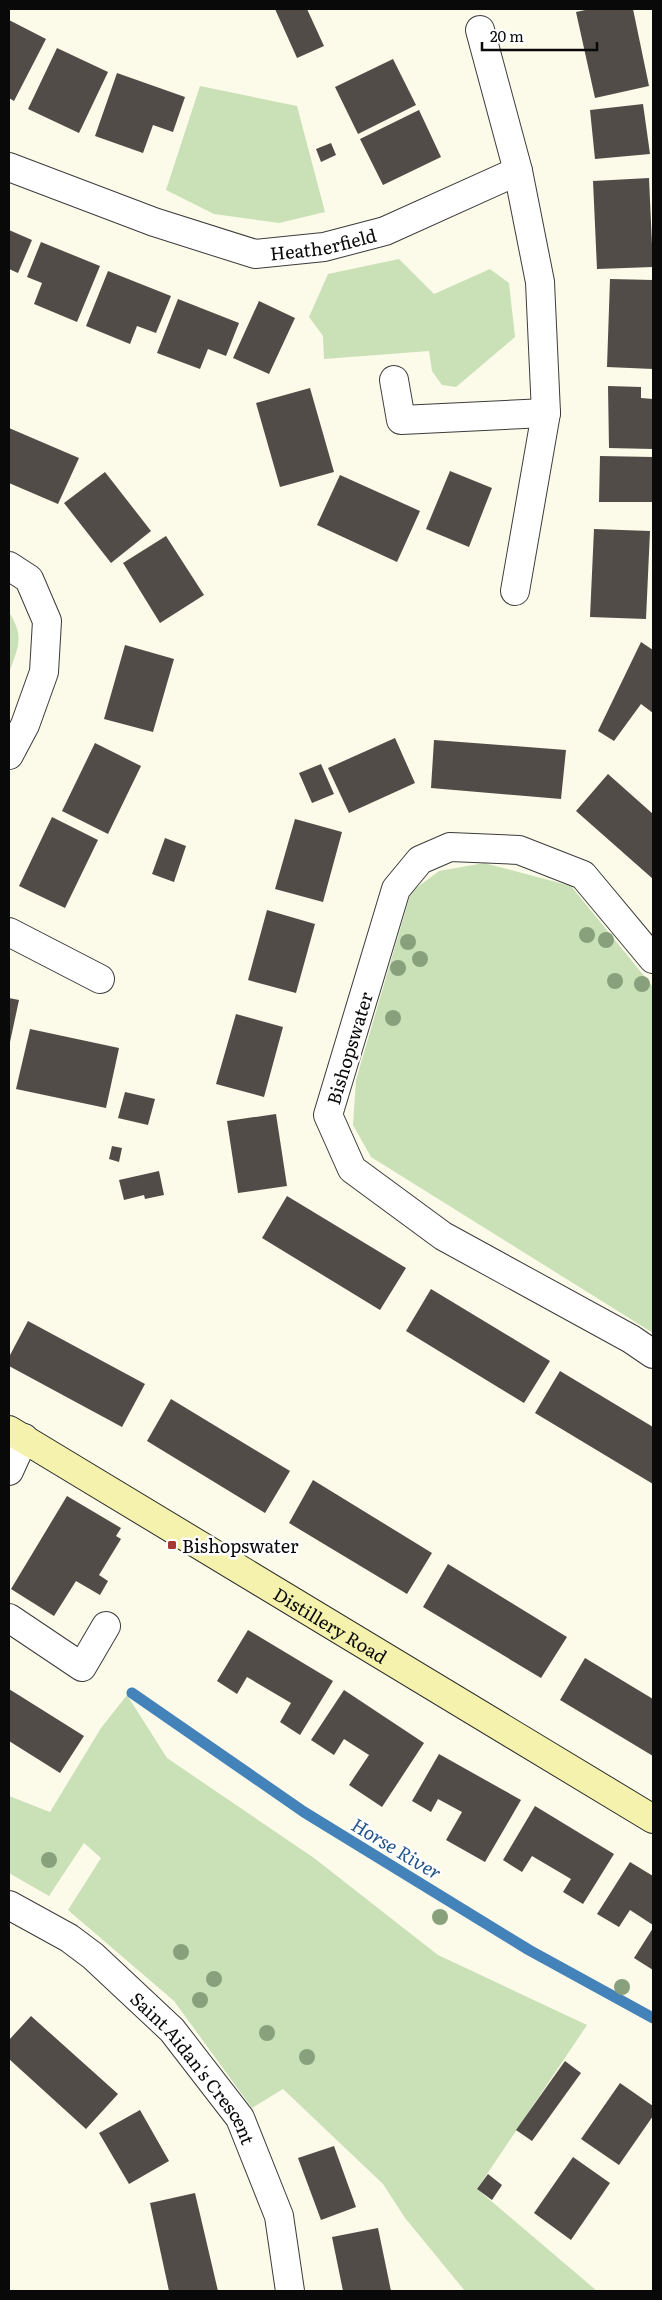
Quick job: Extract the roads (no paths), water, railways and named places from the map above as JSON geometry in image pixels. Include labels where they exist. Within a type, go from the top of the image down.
[{"type":"main road","name":"Distillery Road","points":[[16,1434],[653,1819]]},
{"type":"street","points":[[480,30],[518,170],[540,282],[546,413],[515,591]]},
{"type":"street","name":"Heatherfield","points":[[9,167],[154,222],[255,254],[324,247],[385,231],[518,170]]},
{"type":"street","points":[[394,380],[401,420],[546,413]]},
{"type":"street","points":[[9,566],[29,579],[48,620],[44,672],[25,725],[9,755]]},
{"type":"street","name":"Bishopswater","points":[[653,959],[583,875],[519,850],[450,847],[420,860],[396,889],[328,1115],[352,1169],[443,1236],[631,1339],[653,1354]]},
{"type":"street","points":[[9,932],[100,979]]},
{"type":"street","points":[[9,1471],[16,1434]]},
{"type":"street","points":[[9,1618],[82,1668],[106,1626]]},
{"type":"street","name":"Saint Aidan's Crescent","points":[[9,1906],[69,1938],[93,1956],[172,2030],[240,2118],[280,2216],[290,2291]]},
{"type":"waterway","name":"Horse River","points":[[132,1693],[304,1812],[529,1950],[653,2018]]},
{"type":"place","name":"Bishopswater","points":[[172,1545]]}]
